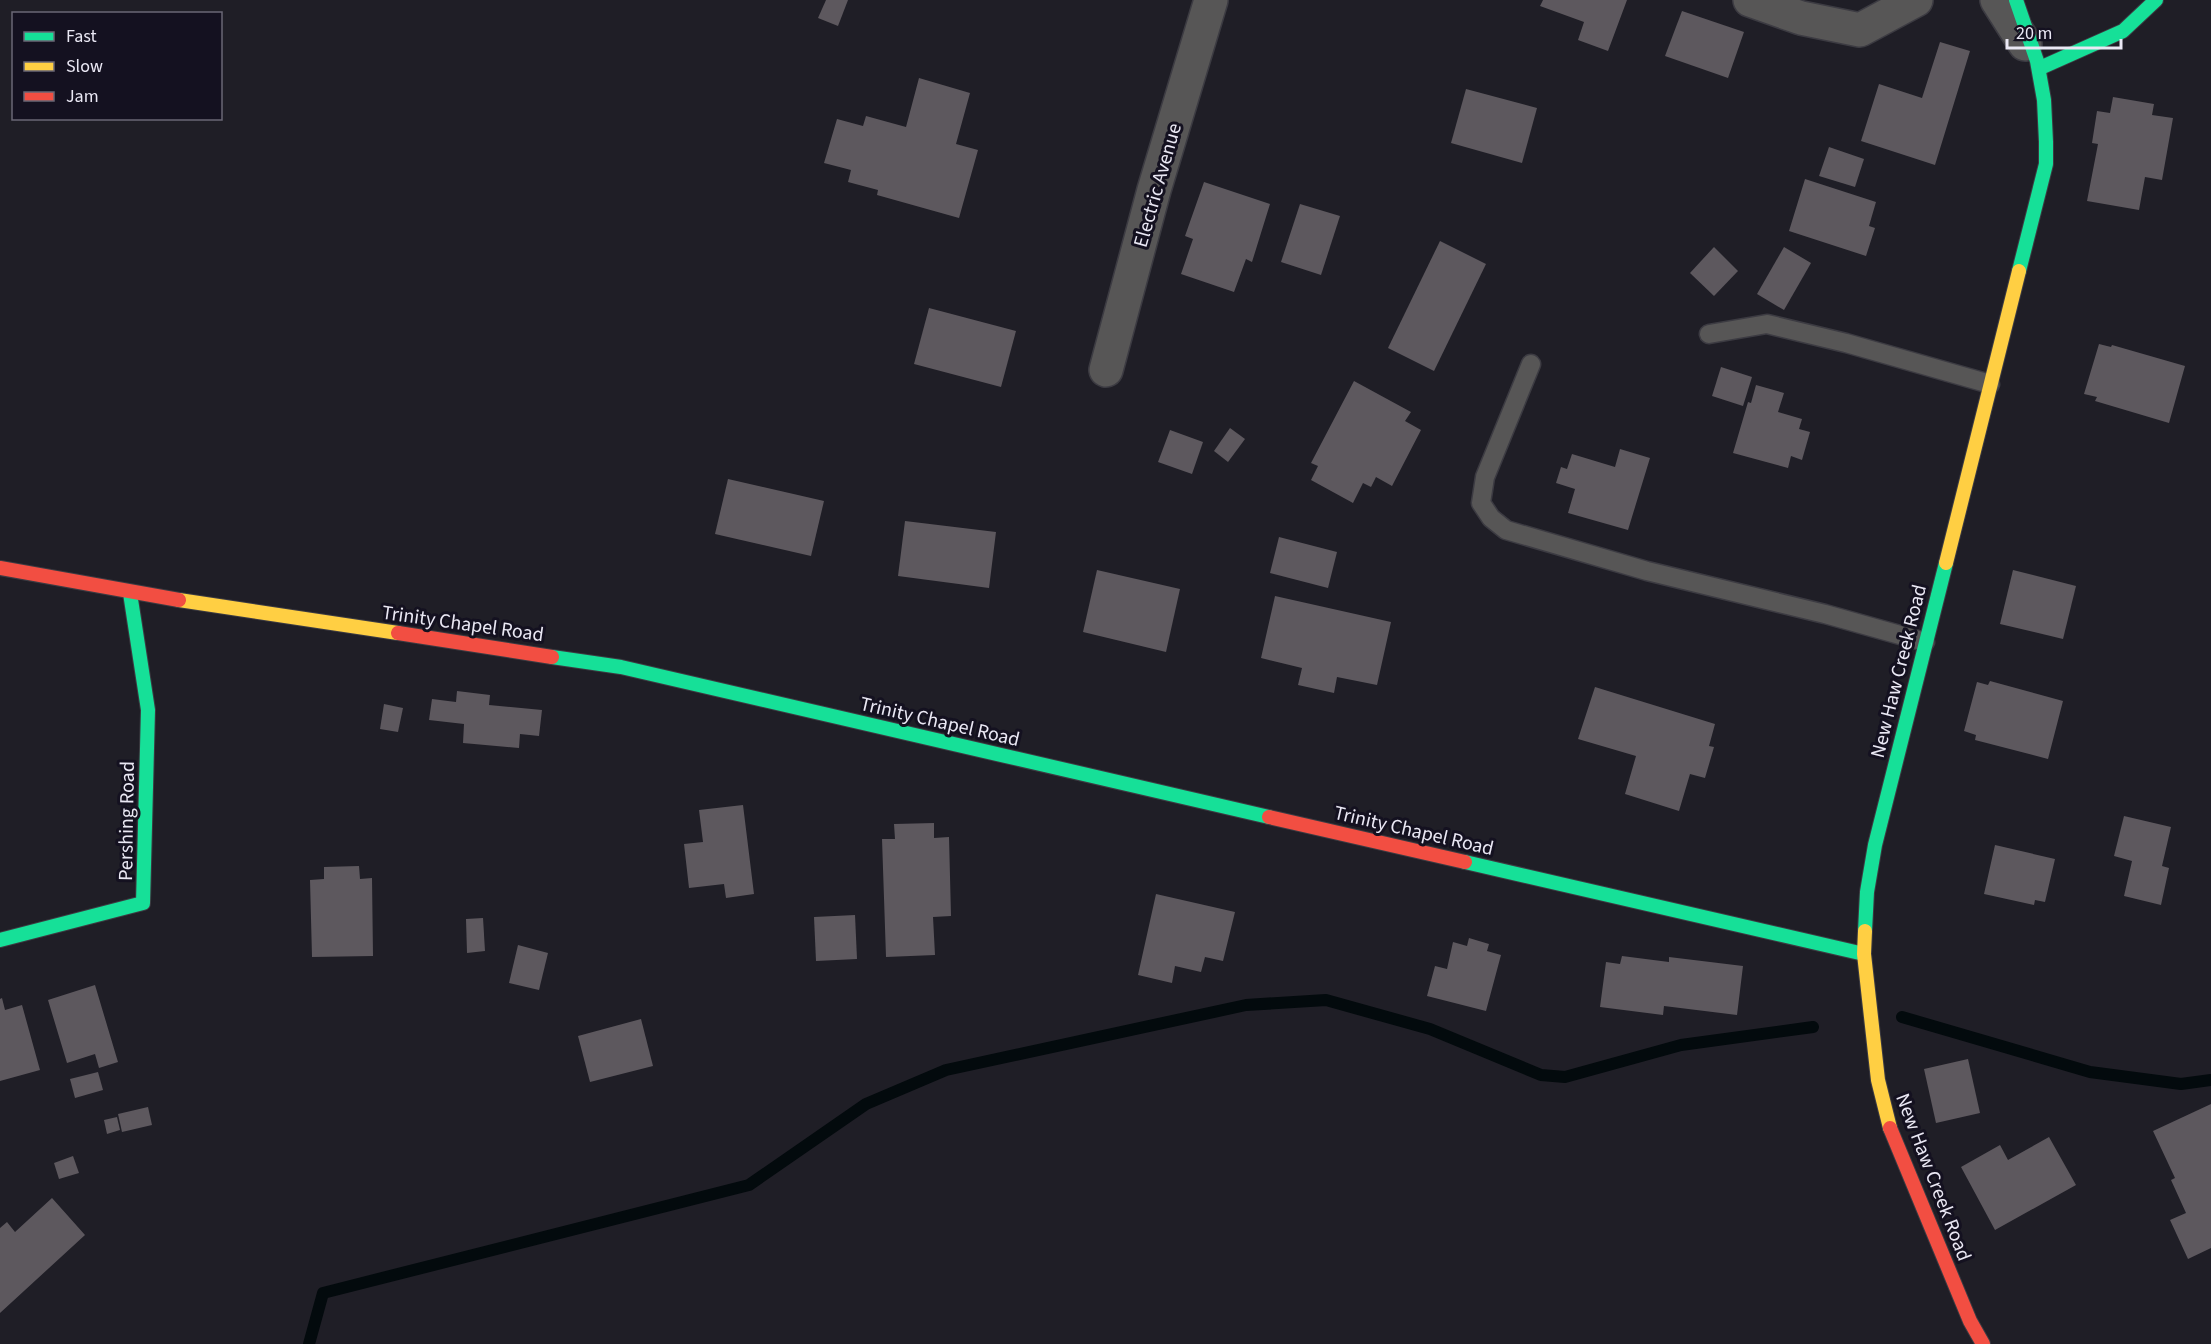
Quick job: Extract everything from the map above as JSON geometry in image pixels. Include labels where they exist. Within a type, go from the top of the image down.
[{"type":"street","name":"Electric Avenue","points":[[1106,370],[1157,180],[1211,0]]},
{"type":"street","points":[[1750,0],[1801,18],[1860,30],[1916,0]]},
{"type":"street","points":[[1997,0],[2040,68],[2123,31],[2156,0]]},
{"type":"street","name":"New Haw Creek Road","points":[[1983,1344],[1970,1321],[1892,1131],[1878,1080],[1864,954],[1867,892],[1875,845],[2046,164],[2047,120],[2040,68],[2016,0]]},
{"type":"street","name":"Trinity Chapel Road","points":[[0,568],[130,593],[621,667],[1864,954]]},
{"type":"street","name":"Pershing Road","points":[[0,940],[143,903],[148,710],[130,593]]},
{"type":"lane","points":[[1709,334],[1767,324],[1846,343],[1990,384]]},
{"type":"lane","points":[[1532,364],[1485,477],[1480,503],[1491,518],[1506,530],[1647,572],[1825,614],[1925,642]]},
{"type":"building","points":[[826,0],[848,0],[838,26],[818,18]]},
{"type":"building","points":[[1543,0],[1627,0],[1608,51],[1578,40],[1584,22],[1540,6]]},
{"type":"building","points":[[1682,11],[1744,32],[1728,78],[1665,56]]},
{"type":"building","points":[[1940,42],[1970,51],[1935,165],[1861,141],[1879,84],[1922,98]]},
{"type":"building","points":[[919,78],[970,93],[956,144],[978,150],[959,218],[877,195],[878,190],[848,182],[851,170],[824,163],[837,119],[863,126],[866,116],[906,127]]},
{"type":"building","points":[[1466,89],[1537,108],[1522,163],[1451,143]]},
{"type":"building","points":[[2113,97],[2154,104],[2152,115],[2173,118],[2162,180],[2145,177],[2139,210],[2087,201],[2098,144],[2092,143],[2097,111],[2110,113]]},
{"type":"building","points":[[1829,147],[1864,159],[1855,187],[1819,176]]},
{"type":"building","points":[[1805,179],[1876,202],[1869,226],[1875,228],[1866,256],[1789,231]]},
{"type":"building","points":[[1204,182],[1270,204],[1252,262],[1246,259],[1234,292],[1181,274],[1193,239],[1185,236]]},
{"type":"building","points":[[1300,204],[1340,216],[1321,275],[1281,262]]},
{"type":"building","points":[[1440,241],[1486,264],[1434,371],[1388,348]]},
{"type":"building","points":[[1714,247],[1738,271],[1714,296],[1690,273]]},
{"type":"building","points":[[1784,247],[1811,263],[1784,310],[1757,294]]},
{"type":"building","points":[[929,308],[1016,331],[1001,387],[914,364]]},
{"type":"building","points":[[2099,344],[2111,347],[2112,345],[2185,366],[2169,423],[2095,401],[2097,397],[2084,394]]},
{"type":"building","points":[[1721,367],[1752,377],[1743,406],[1712,396]]},
{"type":"building","points":[[1354,381],[1411,412],[1405,421],[1421,430],[1392,486],[1376,477],[1371,487],[1363,483],[1353,503],[1311,480],[1318,466],[1311,463]]},
{"type":"building","points":[[1756,385],[1784,393],[1778,412],[1802,419],[1799,429],[1810,432],[1802,460],[1791,456],[1788,468],[1733,453],[1748,402],[1751,403]]},
{"type":"building","points":[[1230,428],[1245,439],[1228,462],[1214,451]]},
{"type":"building","points":[[1170,430],[1203,442],[1192,474],[1158,462]]},
{"type":"building","points":[[1620,449],[1650,458],[1628,530],[1568,513],[1575,489],[1556,483],[1561,467],[1567,469],[1572,454],[1615,467]]},
{"type":"building","points":[[728,479],[824,501],[811,556],[715,534]]},
{"type":"building","points":[[905,521],[996,532],[989,588],[898,576]]},
{"type":"building","points":[[1279,537],[1337,552],[1328,588],[1270,573]]},
{"type":"building","points":[[1097,570],[1180,589],[1166,652],[1083,632]]},
{"type":"building","points":[[2013,570],[2076,586],[2063,639],[2000,624]]},
{"type":"building","points":[[1275,596],[1391,622],[1377,685],[1337,677],[1334,693],[1298,685],[1302,668],[1261,658]]},
{"type":"building","points":[[1990,681],[2063,701],[2048,759],[1975,740],[1976,735],[1964,731],[1977,682],[1988,685]]},
{"type":"building","points":[[1595,687],[1715,724],[1709,746],[1714,747],[1705,778],[1690,774],[1679,811],[1625,794],[1636,756],[1578,739]]},
{"type":"building","points":[[457,691],[490,695],[489,705],[542,710],[539,736],[520,734],[519,748],[463,743],[464,724],[429,720],[432,699],[456,702]]},
{"type":"building","points":[[384,704],[403,708],[398,732],[380,729]]},
{"type":"building","points":[[743,805],[754,894],[726,898],[724,884],[689,888],[684,844],[703,842],[699,810]]},
{"type":"building","points":[[2124,816],[2171,827],[2162,866],[2169,868],[2161,905],[2124,896],[2132,861],[2114,856]]},
{"type":"building","points":[[934,823],[934,838],[949,837],[951,916],[933,917],[935,955],[886,957],[882,839],[895,839],[894,824]]},
{"type":"building","points":[[1995,845],[2055,859],[2045,902],[2035,900],[2034,905],[1984,894]]},
{"type":"building","points":[[359,866],[360,879],[372,878],[373,956],[312,957],[310,880],[324,879],[324,867]]},
{"type":"building","points":[[1156,894],[1235,912],[1223,961],[1205,957],[1201,972],[1175,966],[1172,983],[1138,975]]},
{"type":"building","points":[[855,915],[857,959],[816,961],[814,917]]},
{"type":"building","points":[[483,918],[485,951],[467,953],[466,919]]},
{"type":"building","points":[[1469,938],[1489,944],[1487,951],[1501,955],[1486,1011],[1427,996],[1435,966],[1447,969],[1453,942],[1467,946]]},
{"type":"building","points":[[518,945],[548,953],[539,990],[509,983]]},
{"type":"building","points":[[1622,956],[1669,962],[1669,957],[1743,966],[1737,1015],[1664,1006],[1663,1015],[1600,1007],[1606,962],[1620,964]]},
{"type":"building","points":[[95,985],[118,1062],[99,1068],[95,1054],[67,1063],[48,1000]]},
{"type":"building","points":[[2,998],[5,1010],[22,1005],[40,1070],[0,1081],[0,999]]},
{"type":"building","points":[[641,1019],[653,1066],[590,1082],[578,1036]]},
{"type":"building","points":[[1968,1059],[1980,1113],[1936,1123],[1924,1069]]},
{"type":"building","points":[[98,1072],[103,1090],[75,1098],[70,1079]]},
{"type":"building","points":[[2211,1104],[2211,1248],[2188,1259],[2170,1220],[2186,1213],[2171,1180],[2175,1178],[2153,1131]]},
{"type":"building","points":[[148,1107],[152,1125],[122,1132],[118,1114]]},
{"type":"building","points":[[117,1117],[120,1130],[107,1134],[104,1120]]},
{"type":"building","points":[[2049,1137],[2076,1185],[1995,1230],[1961,1167],[2000,1145],[2008,1160]]},
{"type":"building","points":[[73,1156],[79,1173],[59,1179],[54,1163]]},
{"type":"building","points":[[52,1198],[85,1235],[0,1313],[0,1228],[7,1222],[15,1232]]},
{"type":"waterway","points":[[309,1344],[323,1293],[749,1185],[866,1104],[946,1070],[1246,1005],[1326,1000],[1430,1029],[1541,1075],[1565,1077],[1681,1045],[1813,1027]]},
{"type":"waterway","points":[[1902,1017],[2090,1072],[2181,1084],[2211,1080]]},
{"type":"traffic: fast","points":[[2016,0],[2037,61],[2044,100],[2046,142],[2046,164],[2019,271]]},
{"type":"traffic: fast","points":[[2040,68],[2123,31],[2156,0]]},
{"type":"traffic: fast","points":[[1865,931],[1867,892],[1875,845],[1946,563]]},
{"type":"traffic: fast","points":[[0,940],[143,903],[148,710],[130,593]]},
{"type":"traffic: fast","points":[[552,657],[621,667],[1269,817]]},
{"type":"traffic: fast","points":[[1465,862],[1864,954]]},
{"type":"traffic: slow","points":[[1946,563],[2019,271]]},
{"type":"traffic: slow","points":[[179,600],[398,633]]},
{"type":"traffic: slow","points":[[1865,931],[1864,954],[1878,1080],[1890,1128]]},
{"type":"traffic: jam","points":[[0,568],[179,600]]},
{"type":"traffic: jam","points":[[398,633],[552,657]]},
{"type":"traffic: jam","points":[[1269,817],[1465,862]]},
{"type":"traffic: jam","points":[[1890,1128],[1970,1321],[1983,1344]]}]
